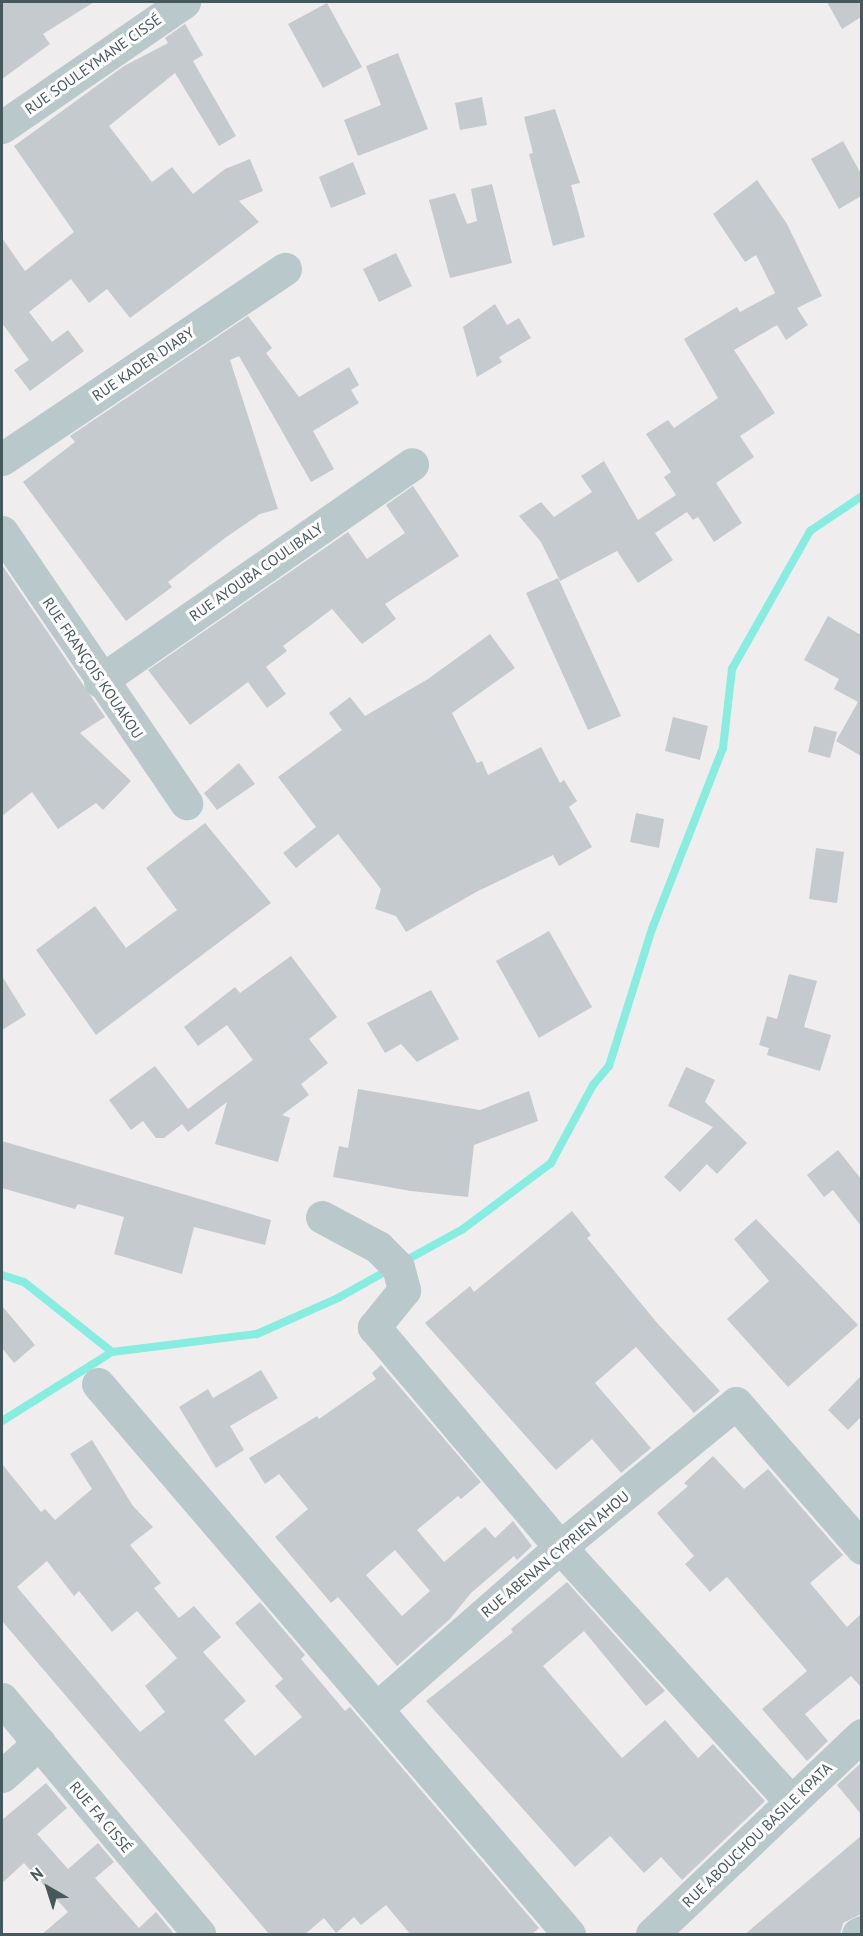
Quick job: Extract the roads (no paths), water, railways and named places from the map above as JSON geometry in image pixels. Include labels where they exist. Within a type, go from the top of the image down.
[{"type":"street","name":"RUE SOULEYMANE CISSÉ","points":[[2,127],[184,2]]},
{"type":"street","name":"RUE KADER DIABY","points":[[2,459],[285,269]]},
{"type":"street","name":"RUE AYOUBA COULIBALY","points":[[100,681],[412,464]]},
{"type":"street","name":"RUE FRANÇOIS KOUAKOU","points":[[2,532],[100,681],[186,803]]},
{"type":"street","points":[[322,1217],[378,1247],[398,1267],[404,1290],[374,1327],[560,1547],[791,1802]]},
{"type":"street","points":[[98,1384],[569,1935]]},
{"type":"street","name":"RUE ABENAN CYPRIEN AHOU","points":[[377,1708],[560,1547],[736,1403],[861,1548]]},
{"type":"street","name":"RUE FA CISSÉ","points":[[2,1699],[199,1935]]},
{"type":"street","name":"RUE ABOUCHOU BASILE KPATA","points":[[652,1935],[861,1735]]},
{"type":"street","points":[[2,1776],[39,1743]]},
{"type":"waterway","points":[[403,1262],[463,1229],[551,1163],[593,1085],[609,1066],[652,929],[723,748],[732,669],[810,531],[862,496]]},
{"type":"waterway","points":[[2,1421],[112,1352],[257,1334],[338,1298],[390,1269]]},
{"type":"waterway","points":[[2,1275],[24,1282],[112,1352]]}]
